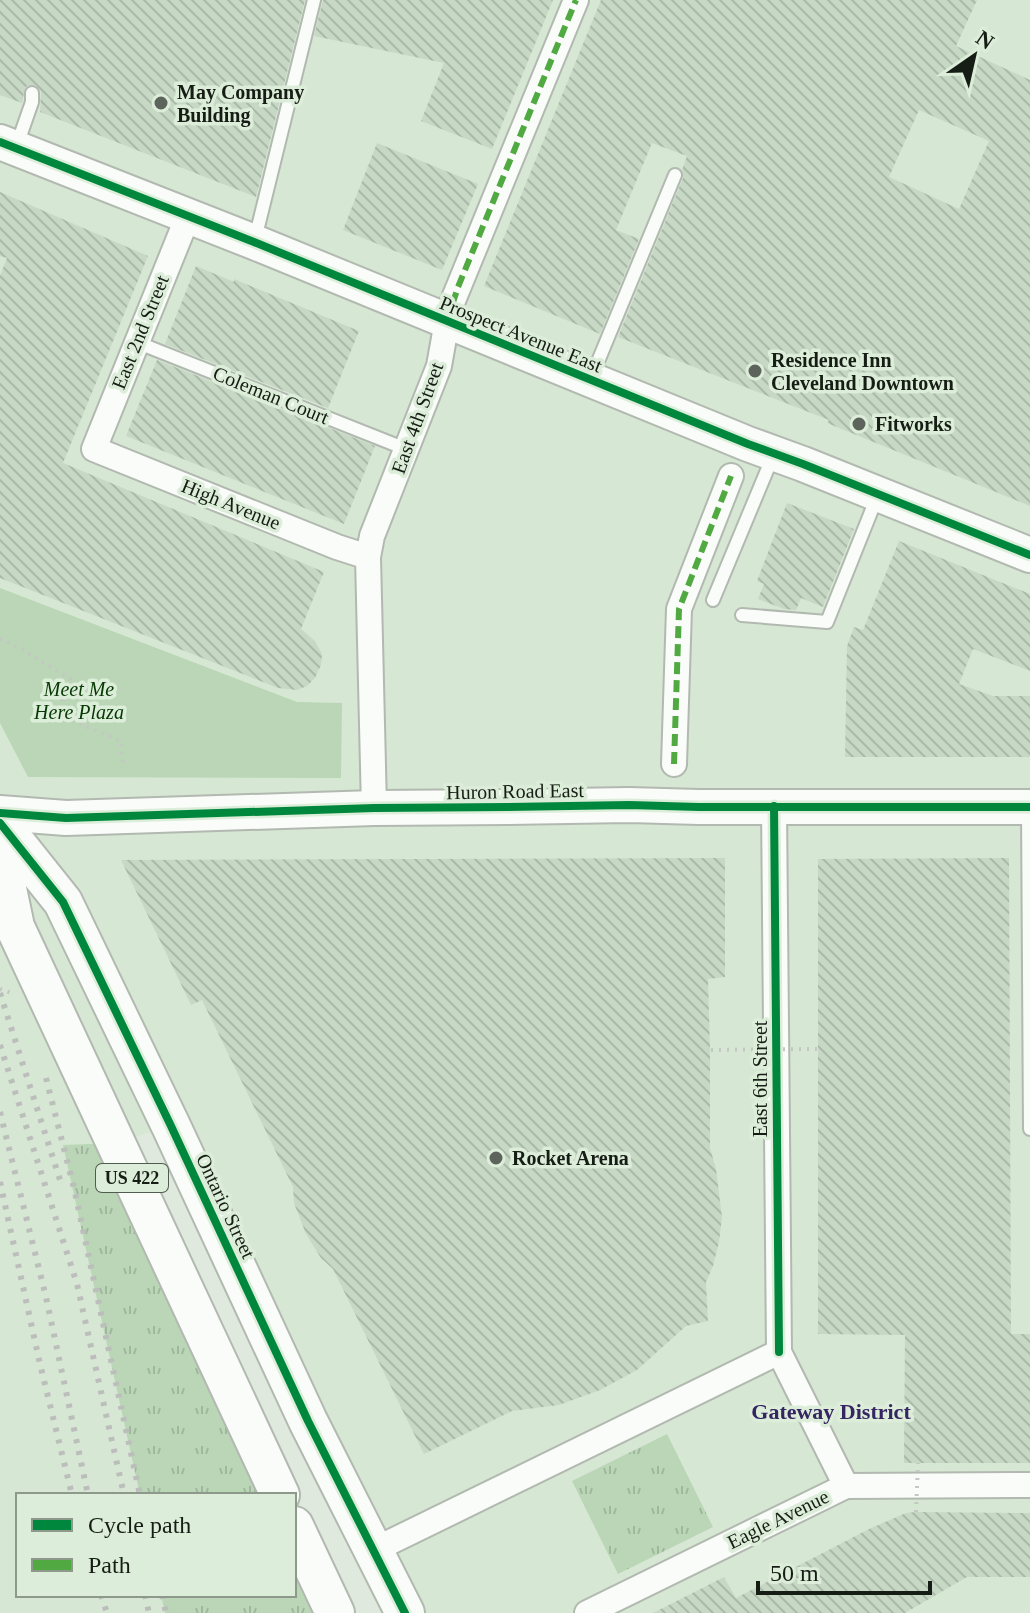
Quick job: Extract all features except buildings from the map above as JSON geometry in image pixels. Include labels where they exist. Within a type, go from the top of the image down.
[{"type":"main road","name":"Ontario Street","points":[[0,823],[63,902],[165,1112],[308,1421],[405,1613]]},
{"type":"main road","name":"US 422","points":[[0,855],[15,927],[279,1493]]},
{"type":"main road","points":[[296,1530],[335,1613]]},
{"type":"street","name":"East 4th Street","points":[[374,808],[368,557],[372,536],[439,366],[452,303],[576,0]]},
{"type":"street","name":"Prospect Avenue East","points":[[8,145],[1030,555]]},
{"type":"street","name":"East 2nd Street","points":[[94,449],[188,216]]},
{"type":"street","name":"High Avenue","points":[[94,449],[368,557]]},
{"type":"street","points":[[674,764],[679,609],[731,476]]},
{"type":"street","name":"Huron Road East","points":[[0,813],[66,818],[374,808],[629,805],[1029,807]]},
{"type":"street","name":"East 6th Street","points":[[774,806],[779,1352],[846,1486]]},
{"type":"street","points":[[374,1550],[779,1352]]},
{"type":"street","name":"Eagle Avenue","points":[[587,1613],[846,1486],[1030,1485]]},
{"type":"lane","points":[[254,242],[314,0]]},
{"type":"lane","points":[[8,145],[32,102],[32,93]]},
{"type":"lane","points":[[591,379],[675,175]]},
{"type":"lane","name":"Coleman Court","points":[[136,342],[406,449]]},
{"type":"lane","points":[[713,600],[774,453]]},
{"type":"lane","points":[[742,615],[827,622],[878,494]]},
{"type":"lane","points":[[1029,807],[1030,1129]]},
{"type":"path","points":[[0,639],[72,680],[58,715],[121,741],[123,764]]},
{"type":"path","points":[[0,989],[11,993]]},
{"type":"path","points":[[711,1050],[817,1049]]},
{"type":"path","points":[[916,1512],[918,1463]]},
{"type":"shaded area","points":[[0,0],[1030,0],[1030,1613],[405,1613],[171,1126],[116,1143],[64,1148],[140,1493],[16,1493],[16,1597],[161,1597],[165,1613],[0,1613]]},
{"type":"green space","name":"Meet Me Here Plaza","points":[[0,588],[297,702],[342,703],[341,778],[28,777],[0,723]]},
{"type":"green space","points":[[116,1143],[279,1493],[140,1493],[63,1145]]},
{"type":"green space","points":[[667,1434],[713,1527],[618,1574],[572,1481]]},
{"type":"green space","points":[[296,1530],[335,1613],[165,1613],[161,1597],[296,1597]]},
{"type":"railway","points":[[0,993],[61,1183]]},
{"type":"railway","points":[[0,1045],[77,1284],[124,1493]]},
{"type":"railway","points":[[46,1078],[74,1188],[140,1493]]},
{"type":"railway","points":[[0,1112],[46,1297],[88,1493]]},
{"type":"railway","points":[[0,1182],[72,1493]]},
{"type":"railway","points":[[102,1597],[107,1613]]},
{"type":"railway","points":[[145,1597],[149,1613]]},
{"type":"railway","points":[[162,1597],[166,1613]]},
{"type":"marked path","points":[[447,321],[458,287],[576,0]]},
{"type":"marked path","points":[[674,764],[679,609],[731,476]]},
{"type":"cycle path","points":[[0,142],[1030,555]]},
{"type":"cycle path","points":[[0,813],[66,818],[374,808],[629,805],[1030,807]]},
{"type":"cycle path","points":[[774,806],[779,1352]]},
{"type":"cycle path","points":[[0,823],[63,902],[308,1421],[405,1613]]},
{"type":"place","name":"May Company Building","points":[[161,103]]},
{"type":"place","name":"Residence Inn Cleveland Downtown","points":[[755,371]]},
{"type":"place","name":"Fitworks","points":[[859,424]]},
{"type":"place","name":"Rocket Arena","points":[[496,1158]]},
{"type":"district","name":"Gateway District","points":[[831,1411]]}]
